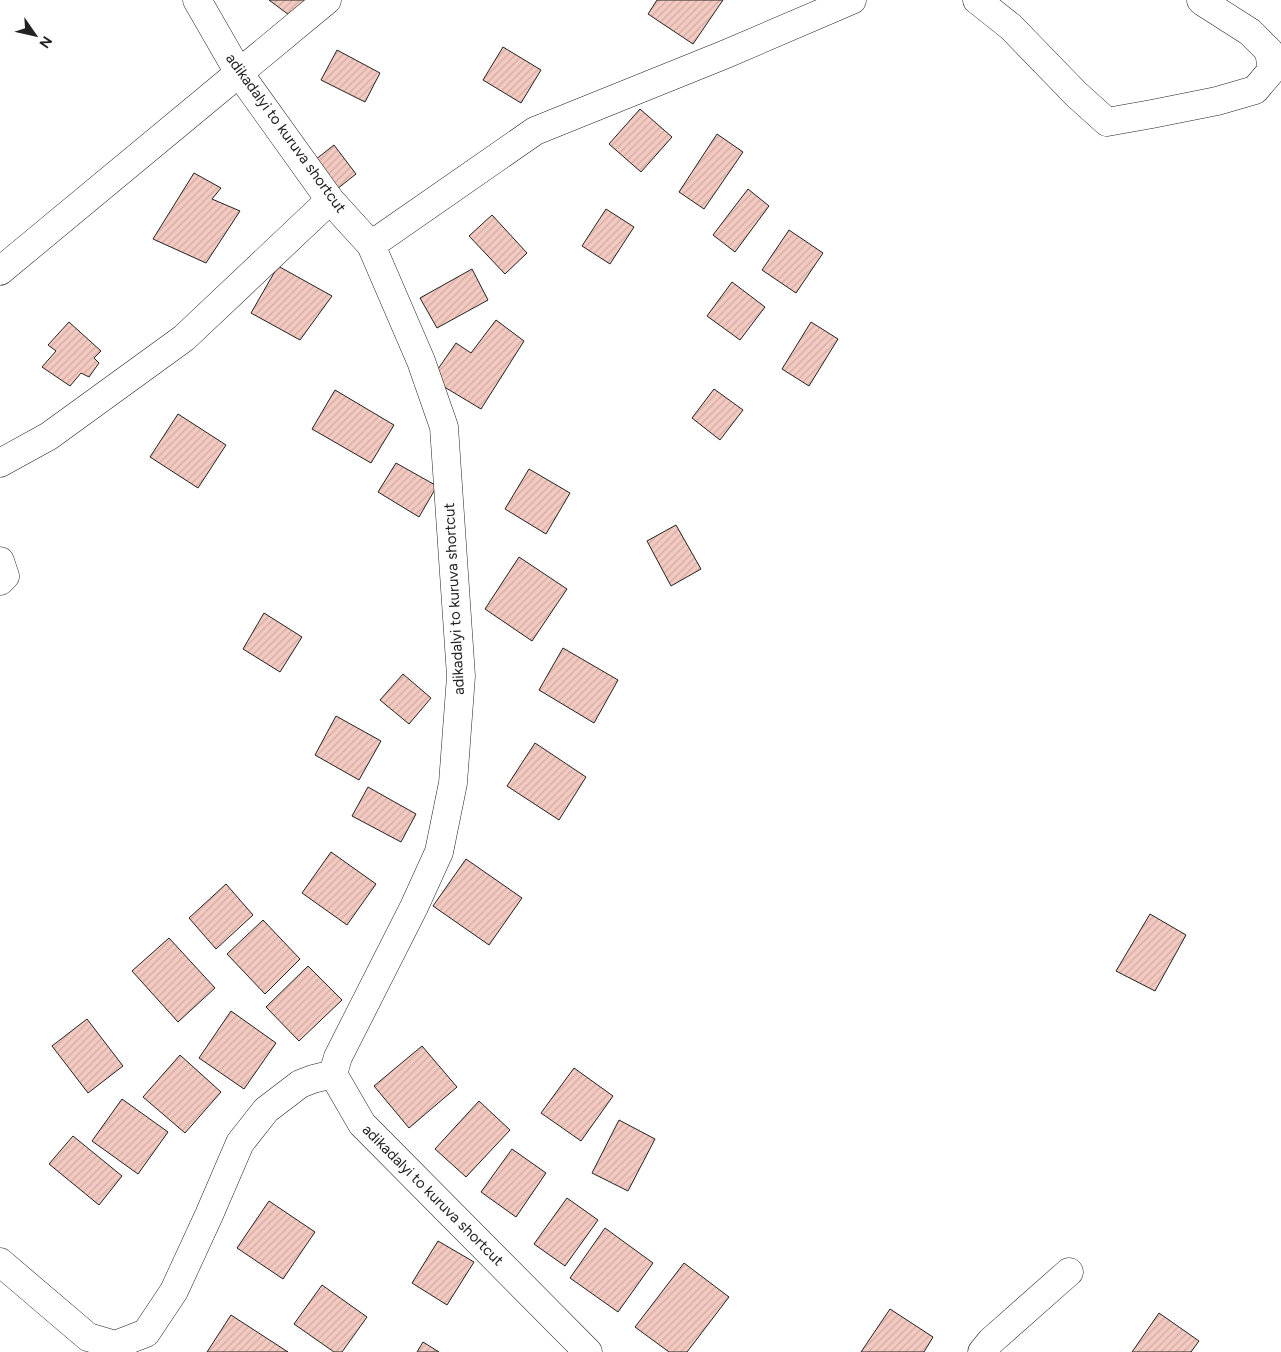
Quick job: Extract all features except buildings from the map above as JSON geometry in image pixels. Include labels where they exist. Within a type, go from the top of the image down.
[{"type":"street","name":"adikadalyi to kuruva shortcut","points":[[197,0],[239,73],[330,200],[372,245],[421,361],[444,427],[461,676],[454,783],[439,852],[414,907],[338,1057],[333,1074],[362,1124],[588,1352]]},
{"type":"street","points":[[0,272],[327,0]]},
{"type":"street","points":[[372,245],[535,131],[726,54],[852,0]]},
{"type":"street","points":[[977,0],[1011,27],[1076,94],[1107,122],[1217,101],[1255,90],[1272,70],[1268,51],[1250,32],[1202,2],[1202,0]]},
{"type":"street","points":[[0,463],[49,436],[184,338],[330,200]]},
{"type":"street","points":[[0,561],[4,576],[0,580]]},
{"type":"street","points":[[0,1262],[88,1337],[115,1345],[146,1332],[174,1291],[240,1143],[266,1110],[300,1084],[333,1074]]},
{"type":"street","points":[[982,1352],[990,1342],[1069,1272]]}]
